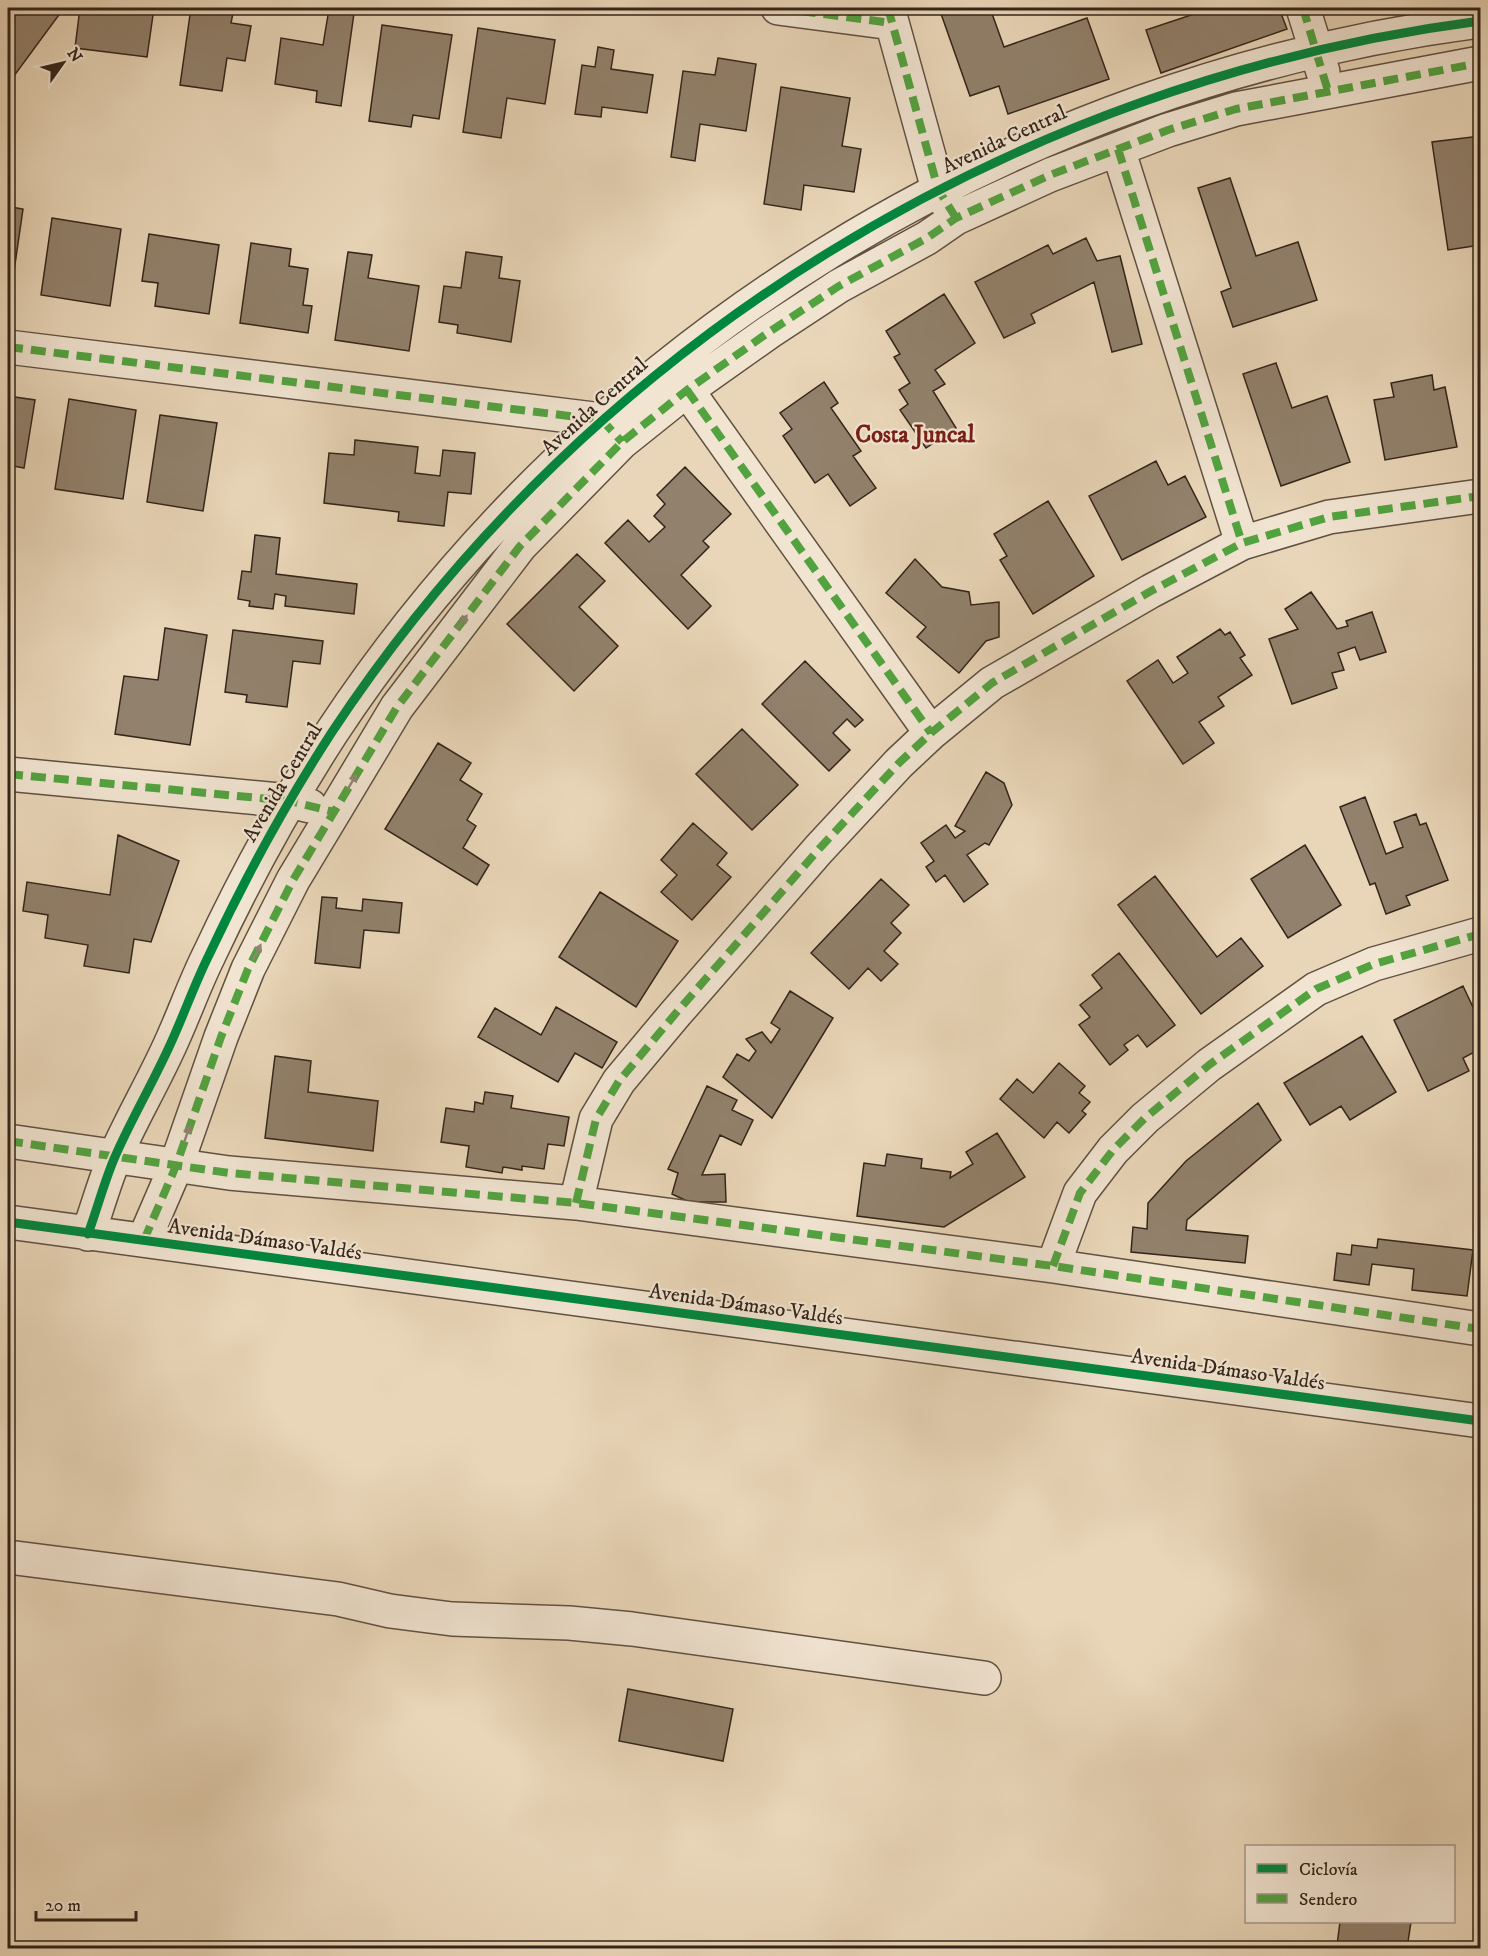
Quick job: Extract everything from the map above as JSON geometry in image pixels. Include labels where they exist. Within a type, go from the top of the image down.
[{"type":"street","points":[[778,8],[890,15],[938,189],[956,218]]},
{"type":"street","points":[[1304,8],[1328,91]]},
{"type":"street","name":"Avenida Central","points":[[144,1240],[176,1166],[221,1037],[248,969],[293,880],[397,707],[520,546],[575,488],[612,431],[700,339],[751,302],[858,233],[938,189],[1030,145],[1092,119],[1218,75],[1316,50],[1412,31],[1480,21]]},
{"type":"street","name":"Avenida Central","points":[[88,1234],[115,1156],[172,1041],[207,958],[246,878],[290,801],[333,731],[381,663],[432,598],[493,528],[542,477],[612,431],[687,390],[839,286],[927,238],[956,218],[1050,175],[1168,130],[1236,109],[1480,63]]},
{"type":"street","points":[[1118,149],[1242,543]]},
{"type":"street","points":[[8,347],[612,431]]},
{"type":"street","points":[[687,390],[931,732]]},
{"type":"street","points":[[576,1203],[596,1119],[619,1081],[819,849],[898,763],[931,732],[992,683],[1151,591],[1242,543],[1329,517],[1480,496]]},
{"type":"street","points":[[8,774],[290,801],[334,812]]},
{"type":"street","points":[[1053,1266],[1080,1193],[1113,1149],[1145,1118],[1209,1065],[1316,988],[1374,964],[1480,934]]},
{"type":"street","points":[[8,1141],[229,1173],[576,1203],[1053,1266],[1480,1329]]},
{"type":"street","name":"Avenida Dámaso Valdés","points":[[8,1222],[1480,1421]]},
{"type":"street","points":[[8,1557],[338,1599],[390,1611],[431,1617],[568,1623],[632,1629],[984,1678]]},
{"type":"building","points":[[8,8],[64,8],[8,84]]},
{"type":"building","points":[[80,8],[154,8],[147,57],[75,48]]},
{"type":"building","points":[[191,8],[234,8],[231,23],[251,26],[245,61],[227,58],[222,91],[180,85]]},
{"type":"building","points":[[939,8],[990,8],[1004,47],[1087,18],[1109,79],[1008,114],[999,86],[970,96]]},
{"type":"building","points":[[1212,8],[1279,8],[1287,29],[1161,73],[1146,30]]},
{"type":"building","points":[[329,9],[354,13],[341,106],[316,102],[317,91],[275,84],[281,38],[323,45]]},
{"type":"building","points":[[382,25],[452,35],[439,119],[413,115],[411,127],[369,121]]},
{"type":"building","points":[[478,28],[555,40],[545,104],[507,98],[501,138],[463,132]]},
{"type":"building","points":[[598,47],[614,50],[611,69],[653,75],[647,113],[602,107],[601,117],[575,114],[582,65],[595,67]]},
{"type":"building","points":[[718,58],[756,64],[746,131],[700,124],[695,161],[671,157],[683,71],[715,75]]},
{"type":"building","points":[[781,87],[850,98],[842,146],[861,149],[854,192],[804,185],[801,210],[764,204]]},
{"type":"building","points":[[1480,136],[1480,245],[1448,250],[1432,142]]},
{"type":"building","points":[[1230,178],[1256,256],[1298,242],[1317,300],[1233,327],[1221,292],[1231,288],[1198,188]]},
{"type":"building","points":[[8,194],[12,195],[11,207],[23,209],[12,285],[8,284]]},
{"type":"building","points":[[52,218],[121,229],[110,306],[41,295]]},
{"type":"building","points":[[149,234],[219,245],[209,314],[155,306],[158,283],[142,281]]},
{"type":"building","points":[[1086,238],[1097,261],[1120,256],[1142,344],[1112,352],[1094,282],[1031,314],[1035,323],[1004,338],[975,282],[1048,245],[1053,254]]},
{"type":"building","points":[[251,243],[291,249],[289,266],[308,269],[303,305],[312,306],[308,333],[240,323]]},
{"type":"building","points":[[348,252],[372,255],[368,278],[419,286],[409,351],[335,340]]},
{"type":"building","points":[[466,252],[502,257],[499,278],[520,281],[511,342],[457,333],[458,325],[439,322],[444,286],[461,288]]},
{"type":"building","points":[[944,294],[975,343],[935,370],[945,384],[933,391],[956,428],[926,448],[900,410],[908,404],[899,390],[910,383],[894,357],[900,354],[886,331]]},
{"type":"building","points":[[1480,359],[1480,431],[1474,360]]},
{"type":"building","points":[[1276,363],[1292,408],[1327,396],[1350,462],[1281,486],[1243,374]]},
{"type":"building","points":[[1432,375],[1434,390],[1445,387],[1457,447],[1385,460],[1374,400],[1394,397],[1391,383]]},
{"type":"building","points":[[824,382],[838,403],[831,408],[861,451],[853,456],[876,488],[850,506],[828,474],[815,483],[783,436],[792,429],[780,413]]},
{"type":"building","points":[[8,396],[35,400],[24,468],[8,465]]},
{"type":"building","points":[[69,399],[136,410],[123,499],[55,489]]},
{"type":"building","points":[[160,415],[217,423],[203,511],[147,502]]},
{"type":"building","points":[[355,440],[418,447],[415,473],[440,476],[443,450],[475,453],[471,494],[448,492],[444,526],[398,521],[399,512],[324,503],[329,453],[354,455]]},
{"type":"building","points":[[1156,461],[1168,485],[1185,476],[1206,517],[1122,560],[1089,496]]},
{"type":"building","points":[[685,467],[731,514],[703,541],[709,547],[681,575],[711,606],[688,629],[605,543],[628,520],[649,542],[665,527],[654,516],[665,504],[657,495]]},
{"type":"building","points":[[1048,501],[1094,576],[1033,614],[1000,560],[1007,556],[994,534]]},
{"type":"building","points":[[255,535],[280,538],[276,574],[357,584],[354,614],[285,606],[286,596],[275,594],[273,609],[249,606],[250,601],[238,599],[242,571],[251,572]]},
{"type":"building","points":[[577,554],[605,581],[579,607],[618,646],[574,691],[507,624]]},
{"type":"building","points":[[915,559],[942,587],[969,592],[971,605],[999,602],[999,637],[986,641],[959,673],[917,637],[926,627],[886,593]]},
{"type":"building","points":[[1311,592],[1337,629],[1348,626],[1346,621],[1372,612],[1386,652],[1360,660],[1355,647],[1338,653],[1344,670],[1332,673],[1337,688],[1292,704],[1269,639],[1298,629],[1285,609]]},
{"type":"building","points":[[165,628],[207,635],[190,745],[115,734],[124,676],[158,680]]},
{"type":"building","points":[[1220,629],[1225,635],[1230,632],[1245,655],[1240,658],[1252,675],[1218,697],[1224,706],[1199,722],[1214,743],[1183,764],[1127,681],[1158,660],[1173,683],[1188,673],[1177,657]]},
{"type":"building","points":[[233,630],[323,641],[320,664],[293,661],[287,707],[246,702],[247,695],[225,692]]},
{"type":"building","points":[[805,661],[863,720],[855,727],[847,719],[833,733],[850,750],[829,771],[762,704]]},
{"type":"building","points":[[742,729],[798,785],[752,830],[696,774]]},
{"type":"building","points":[[438,743],[471,763],[460,780],[482,794],[467,820],[476,826],[463,848],[489,865],[477,885],[385,829]]},
{"type":"building","points":[[986,772],[1004,783],[1012,805],[989,845],[985,843],[967,855],[988,884],[964,902],[945,875],[936,882],[926,867],[934,861],[921,843],[946,825],[955,838],[965,831],[955,826]]},
{"type":"building","points":[[1365,797],[1386,854],[1403,847],[1394,822],[1416,814],[1420,825],[1426,823],[1448,880],[1406,896],[1410,905],[1386,914],[1375,883],[1370,885],[1340,807]]},
{"type":"building","points":[[693,823],[727,853],[717,865],[731,877],[692,920],[661,892],[677,875],[661,860]]},
{"type":"building","points":[[118,835],[179,861],[151,942],[134,939],[129,973],[84,966],[88,945],[45,938],[48,915],[23,911],[27,882],[110,895]]},
{"type":"building","points":[[1305,845],[1341,905],[1288,938],[1251,879]]},
{"type":"building","points":[[1155,876],[1217,957],[1241,938],[1263,966],[1201,1014],[1118,905]]},
{"type":"building","points":[[881,879],[909,905],[891,923],[901,933],[884,951],[898,964],[881,981],[868,968],[849,989],[811,953]]},
{"type":"building","points":[[600,892],[678,941],[636,1007],[559,957]]},
{"type":"building","points":[[322,897],[337,898],[336,908],[362,911],[363,899],[402,903],[399,933],[364,930],[360,968],[315,963]]},
{"type":"building","points":[[1119,953],[1175,1025],[1147,1047],[1138,1035],[1124,1045],[1128,1050],[1110,1065],[1079,1025],[1090,1017],[1080,1005],[1102,988],[1092,975]]},
{"type":"building","points":[[1463,986],[1480,1022],[1480,1049],[1463,1058],[1469,1071],[1428,1091],[1394,1020]]},
{"type":"building","points":[[790,991],[833,1018],[772,1118],[723,1077],[737,1054],[749,1061],[756,1051],[746,1039],[762,1032],[771,1043],[780,1029],[771,1023]]},
{"type":"building","points":[[556,1007],[617,1042],[602,1068],[575,1053],[558,1082],[478,1037],[495,1008],[541,1035]]},
{"type":"building","points":[[1362,1036],[1396,1092],[1350,1120],[1341,1106],[1310,1125],[1284,1083]]},
{"type":"building","points":[[275,1056],[311,1061],[308,1092],[378,1101],[373,1151],[265,1138]]},
{"type":"building","points":[[1059,1063],[1085,1086],[1079,1093],[1090,1102],[1082,1111],[1086,1114],[1069,1133],[1057,1122],[1044,1138],[1000,1099],[1017,1079],[1033,1093]]},
{"type":"building","points":[[707,1086],[737,1100],[732,1110],[753,1120],[741,1145],[720,1135],[702,1175],[725,1174],[726,1202],[689,1202],[672,1194],[678,1173],[668,1169]]},
{"type":"building","points":[[485,1092],[513,1096],[511,1108],[569,1117],[564,1146],[548,1144],[544,1169],[522,1166],[522,1170],[503,1167],[502,1173],[466,1167],[469,1146],[441,1142],[446,1108],[474,1112],[475,1102],[483,1104]]},
{"type":"building","points":[[1258,1103],[1281,1140],[1187,1220],[1186,1230],[1248,1236],[1245,1263],[1131,1252],[1133,1227],[1147,1229],[1148,1203],[1186,1161]]},
{"type":"building","points":[[997,1133],[1025,1177],[944,1227],[857,1216],[864,1163],[885,1166],[887,1154],[922,1159],[921,1168],[951,1172],[950,1178],[973,1164],[966,1152]]},
{"type":"building","points":[[1378,1239],[1473,1250],[1467,1296],[1412,1290],[1414,1269],[1372,1264],[1369,1285],[1334,1280],[1337,1253],[1351,1255],[1352,1245],[1377,1248]]},
{"type":"building","points":[[628,1689],[733,1709],[723,1761],[619,1741]]},
{"type":"building","points":[[1340,1923],[1411,1923],[1407,1948],[1359,1948],[1337,1945]]},
{"type":"marked path","points":[[778,8],[892,23]]},
{"type":"marked path","points":[[888,8],[938,189],[956,218]]},
{"type":"marked path","points":[[1303,8],[1328,91]]},
{"type":"marked path","points":[[144,1240],[176,1166],[221,1037],[248,969],[293,880],[397,707],[520,546],[622,442],[687,390],[839,286],[927,238],[956,218],[1050,175],[1168,130],[1236,109],[1480,63]]},
{"type":"marked path","points":[[1118,149],[1242,543]]},
{"type":"marked path","points":[[8,347],[602,420],[622,442]]},
{"type":"marked path","points":[[687,390],[931,733]]},
{"type":"marked path","points":[[576,1203],[596,1119],[619,1081],[819,849],[899,763],[931,733],[992,683],[1151,591],[1242,543],[1329,517],[1480,496]]},
{"type":"marked path","points":[[8,774],[290,801],[334,812]]},
{"type":"marked path","points":[[1053,1266],[1080,1193],[1113,1150],[1145,1118],[1209,1065],[1316,989],[1374,964],[1480,934]]},
{"type":"marked path","points":[[8,1141],[229,1173],[576,1203],[1053,1266],[1480,1329]]},
{"type":"cycle path","points":[[88,1234],[114,1159],[167,1052],[204,965],[252,869],[298,786],[332,732],[437,591],[555,464],[687,351],[829,252],[981,169],[1141,102],[1308,53],[1480,21]]},
{"type":"cycle path","points":[[8,1222],[1480,1421]]},
{"type":"district","name":"Costa Juncal","points":[[915,434]]}]
